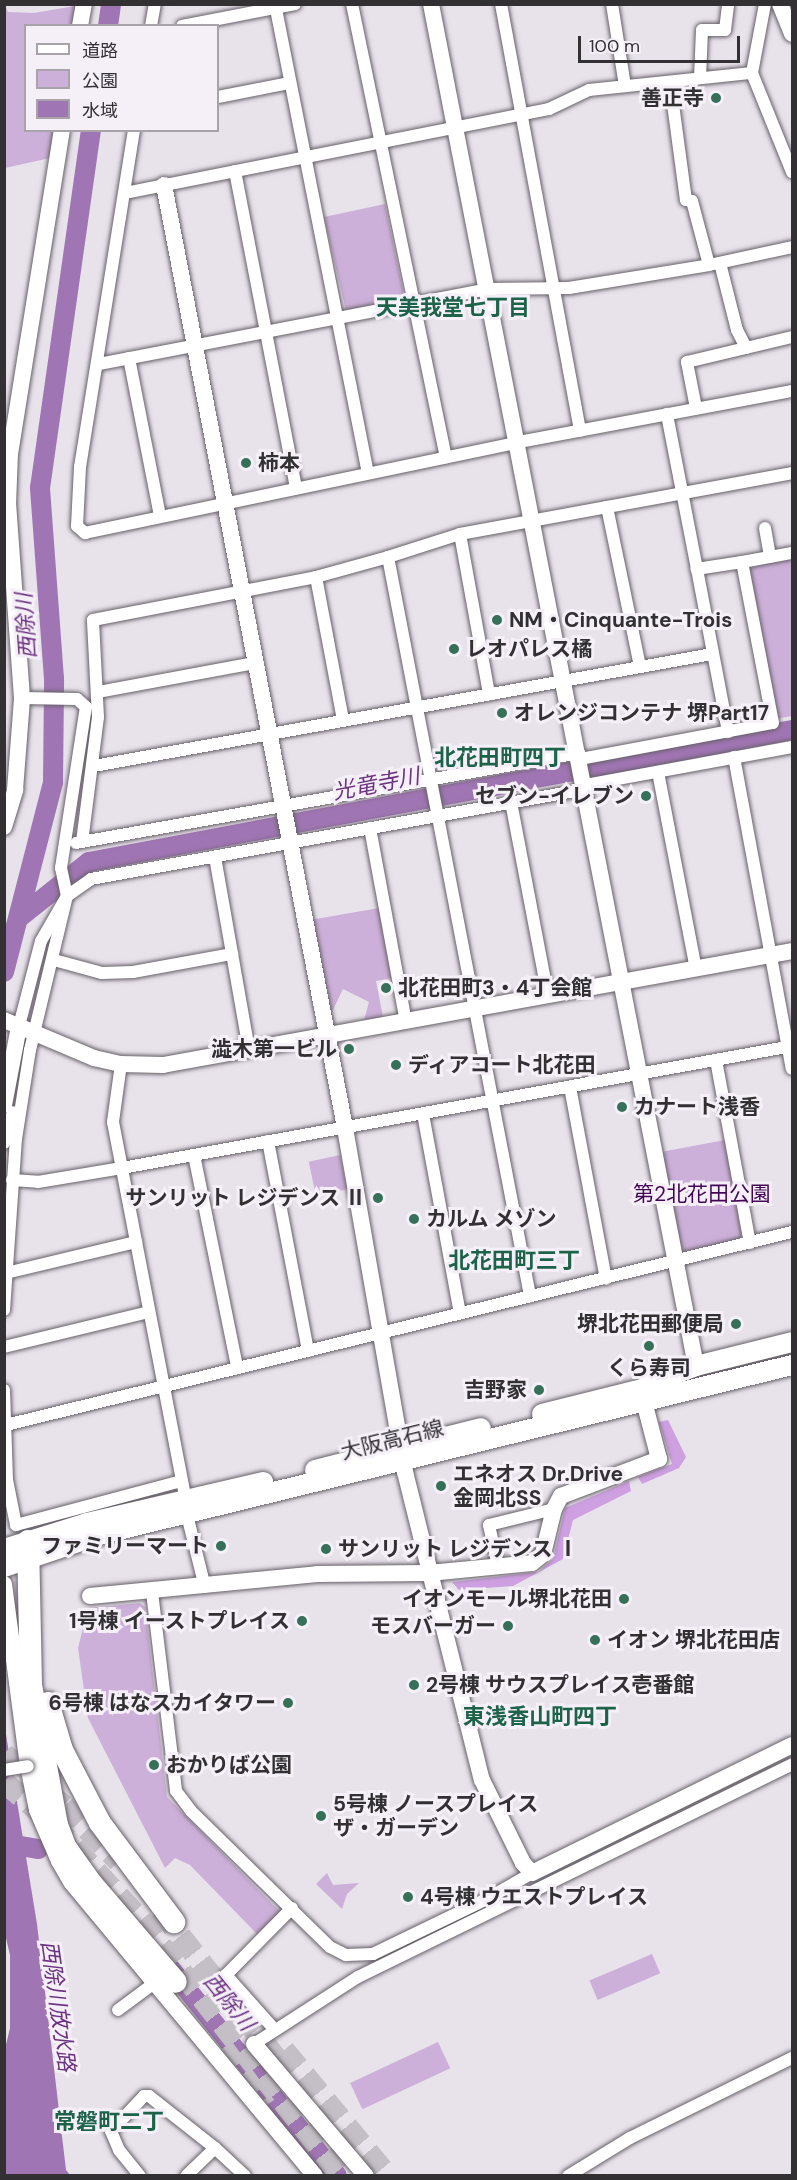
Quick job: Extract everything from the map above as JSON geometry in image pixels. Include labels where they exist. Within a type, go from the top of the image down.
[{"type":"highway","points":[[31,1551],[44,1587],[44,1676],[62,1750],[100,1823],[174,1922]]},
{"type":"highway","points":[[31,1551],[31,1685],[61,1837],[91,1883],[166,1982]]},
{"type":"main road","points":[[631,1404],[696,1366],[792,1342]]},
{"type":"main road","name":"大阪高石線","points":[[631,1404],[792,1352]]},
{"type":"main road","name":"大阪高石線","points":[[4,1567],[87,1523],[186,1508],[404,1454],[631,1404],[792,1365]]},
{"type":"main road","points":[[631,1404],[792,1376]]},
{"type":"main road","name":"大阪高石線","points":[[4,1550],[31,1551]]},
{"type":"street","points":[[80,24],[84,4]]},
{"type":"street","points":[[151,24],[155,4]]},
{"type":"street","points":[[191,24],[275,6],[296,4]]},
{"type":"street","points":[[352,4],[446,457]]},
{"type":"street","points":[[431,4],[519,442],[696,1366]]},
{"type":"street","points":[[501,4],[551,286],[580,431]]},
{"type":"street","points":[[612,4],[625,86]]},
{"type":"street","points":[[700,78],[702,30],[725,30],[728,4]]},
{"type":"street","points":[[765,4],[752,73],[792,172]]},
{"type":"street","points":[[780,4],[792,34]]},
{"type":"street","points":[[275,6],[368,473]]},
{"type":"street","points":[[124,193],[549,109],[589,90],[752,73]]},
{"type":"street","points":[[670,82],[686,200],[692,201],[737,330],[746,348]]},
{"type":"street","points":[[219,96],[289,83]]},
{"type":"street","points":[[4,827],[15,790],[10,756],[22,698],[8,505],[10,454],[62,132]]},
{"type":"street","points":[[134,132],[99,364],[80,467],[77,526],[85,533],[519,442],[792,391]]},
{"type":"street","points":[[235,171],[296,488]]},
{"type":"street","points":[[164,185],[345,1128],[404,1454],[429,1573],[479,1771],[521,1860],[532,1873]]},
{"type":"street","points":[[99,364],[337,320],[488,289],[551,286],[569,288],[714,264],[792,247]]},
{"type":"street","points":[[696,408],[687,362],[792,337]]},
{"type":"street","points":[[129,358],[160,516]]},
{"type":"street","points":[[667,414],[728,732]]},
{"type":"street","points":[[82,842],[94,766],[98,692],[93,620],[316,577],[460,534],[792,473]]},
{"type":"street","points":[[607,507],[639,667]]},
{"type":"street","points":[[765,528],[770,557]]},
{"type":"street","points":[[460,534],[489,693]]},
{"type":"street","points":[[697,569],[792,553]]},
{"type":"street","points":[[388,557],[530,1296]]},
{"type":"street","points":[[66,844],[773,723],[742,562]]},
{"type":"street","points":[[316,577],[343,720]]},
{"type":"street","points":[[94,766],[712,654]]},
{"type":"street","points":[[98,692],[255,663]]},
{"type":"street","points":[[4,1143],[54,960],[67,896],[61,868],[86,707],[77,699],[22,698]]},
{"type":"street","points":[[4,1105],[11,1023],[41,941],[67,896],[91,879],[511,802],[585,785],[792,747]]},
{"type":"street","points":[[734,757],[790,1046],[792,1069]]},
{"type":"street","points":[[658,772],[696,969]]},
{"type":"street","points":[[511,802],[548,996]]},
{"type":"street","points":[[370,828],[406,1022]]},
{"type":"street","points":[[214,857],[249,1050]]},
{"type":"street","points":[[11,1023],[121,1064],[164,1065],[792,951]]},
{"type":"street","points":[[54,960],[102,973],[133,972],[232,954]]},
{"type":"street","points":[[12,1180],[38,1182],[122,1168],[790,1046]]},
{"type":"street","points":[[4,1310],[12,1180],[30,1050]]},
{"type":"street","points":[[716,1060],[750,1243]]},
{"type":"street","points":[[121,1064],[113,1122],[186,1508],[205,1587]]},
{"type":"street","points":[[570,1087],[606,1279]]},
{"type":"street","points":[[423,1114],[460,1313]]},
{"type":"street","points":[[268,1141],[308,1351]]},
{"type":"street","points":[[194,1155],[237,1368]]},
{"type":"street","points":[[6,1425],[792,1232]]},
{"type":"street","points":[[6,1274],[136,1242]]},
{"type":"street","points":[[4,1347],[149,1312]]},
{"type":"street","points":[[4,1390],[7,1480],[16,1525],[181,1481]]},
{"type":"street","points":[[90,1596],[205,1587],[317,1574],[429,1573],[538,1560],[543,1554],[554,1509],[566,1493],[659,1459],[631,1404]]},
{"type":"street","points":[[498,1566],[489,1525],[554,1509]]},
{"type":"street","points":[[4,1584],[28,1766],[37,1810],[63,1868],[166,1982],[315,2175]]},
{"type":"street","points":[[152,1592],[176,1791],[191,1811],[330,1947],[357,1957],[382,1950],[792,1745]]},
{"type":"street","points":[[366,2175],[254,2044],[358,1977],[792,1764]]},
{"type":"street","points":[[4,1770],[28,1766]]},
{"type":"street","points":[[275,2030],[226,1975],[292,1908]]},
{"type":"street","points":[[118,2010],[166,1982]]},
{"type":"street","points":[[568,2175],[630,2138],[792,2058]]},
{"type":"street","points":[[140,2175],[119,2150],[111,2131],[144,2096],[149,2096],[245,2175]]},
{"type":"street","points":[[186,2175],[215,2148]]},
{"type":"green space","points":[[5,5],[8,12],[34,13],[75,6],[72,24],[24,24],[24,132],[53,132],[50,158],[5,168]]},
{"type":"green space","points":[[385,204],[404,295],[400,300],[346,311],[324,217]]},
{"type":"green space","points":[[792,557],[792,716],[780,718],[776,716],[747,569]]},
{"type":"green space","points":[[379,908],[393,978],[376,981],[383,1017],[364,1020],[369,1002],[343,989],[329,1018],[310,920]]},
{"type":"green space","name":"第2北花田公園","points":[[725,1140],[742,1234],[739,1239],[685,1252],[680,1249],[661,1152]]},
{"type":"green space","points":[[340,1155],[347,1189],[316,1196],[309,1162]]},
{"type":"green space","points":[[140,1603],[145,1607],[167,1797],[280,1912],[257,1934],[190,1865],[175,1858],[165,1868],[88,1718],[78,1648],[88,1608]]},
{"type":"green space","points":[[327,1873],[333,1885],[359,1883],[347,1894],[342,1909],[316,1884]]},
{"type":"green space","points":[[652,1954],[660,1973],[598,2000],[589,1981]]},
{"type":"green space","points":[[438,2042],[450,2068],[362,2109],[350,2083]]},
{"type":"shaded area","points":[[668,1420],[686,1457],[679,1468],[642,1484],[638,1477],[672,1464],[659,1422]]},
{"type":"shaded area","points":[[629,1481],[631,1491],[573,1520],[563,1559],[513,1586],[459,1590],[452,1582],[538,1572],[553,1559],[565,1508]]},
{"type":"water","points":[[4,1722],[37,1924],[66,2170],[70,2175],[5,2175],[4,2053],[10,2028],[10,1955],[4,1930]]},
{"type":"waterway","name":"西除川","points":[[108,24],[111,4]]},
{"type":"waterway","name":"西除川","points":[[4,972],[53,782],[54,679],[40,488],[91,132]]},
{"type":"waterway","name":"光竜寺川","points":[[20,917],[89,862],[792,730]]},
{"type":"waterway","name":"西除川","points":[[10,1844],[39,1849]]},
{"type":"waterway","name":"西除川","points":[[169,1967],[337,2176]]},
{"type":"tunnel","points":[[4,1754],[64,1806],[119,1862]]},
{"type":"tunnel","points":[[4,1782],[52,1823],[141,1920],[341,2176]]},
{"type":"tunnel","points":[[160,1910],[288,2073]]},
{"type":"tunnel","points":[[223,2048],[265,2106]]},
{"type":"tunnel","points":[[284,2050],[388,2176]]},
{"type":"place","name":"善正寺","points":[[716,98]]},
{"type":"place","name":"柿本","points":[[246,463]]},
{"type":"place","name":"NM・Cinquante-Trois","points":[[497,620]]},
{"type":"place","name":"レオパレス橘","points":[[454,649]]},
{"type":"place","name":"オレンジコンテナ 堺Part17","points":[[502,713]]},
{"type":"place","name":"セブン-イレブン","points":[[646,796]]},
{"type":"place","name":"北花田町3・4丁会館","points":[[386,988]]},
{"type":"place","name":"澁木第一ビル","points":[[349,1049]]},
{"type":"place","name":"ディアコート北花田","points":[[396,1065]]},
{"type":"place","name":"カナート浅香","points":[[622,1107]]},
{"type":"place","name":"サンリット レジデンス Ⅱ","points":[[378,1198]]},
{"type":"place","name":"カルム メゾン","points":[[414,1219]]},
{"type":"place","name":"堺北花田郵便局","points":[[736,1324]]},
{"type":"place","name":"くら寿司","points":[[649,1346]]},
{"type":"place","name":"吉野家","points":[[539,1390]]},
{"type":"place","name":"エネオス Dr.Drive 金岡北SS","points":[[441,1486]]},
{"type":"place","name":"ファミリーマート","points":[[221,1546]]},
{"type":"place","name":"サンリット レジデンス Ⅰ","points":[[326,1549]]},
{"type":"place","name":"イオンモール堺北花田","points":[[624,1599]]},
{"type":"place","name":"1号棟 イーストプレイス","points":[[302,1621]]},
{"type":"place","name":"モスバーガー","points":[[508,1626]]},
{"type":"place","name":"イオン 堺北花田店","points":[[595,1640]]},
{"type":"place","name":"2号棟 サウスプレイス壱番館","points":[[414,1685]]},
{"type":"place","name":"6号棟 はなスカイタワー","points":[[288,1703]]},
{"type":"place","name":"おかりば公園","points":[[154,1765]]},
{"type":"place","name":"5号棟 ノースプレイス ザ・ガーデン","points":[[321,1816]]},
{"type":"place","name":"4号棟 ウエストプレイス","points":[[408,1897]]},
{"type":"district","name":"天美我堂七丁目","points":[[453,308]]},
{"type":"district","name":"北花田町四丁","points":[[500,758]]},
{"type":"district","name":"北花田町三丁","points":[[514,1261]]},
{"type":"district","name":"東浅香山町四丁","points":[[540,1717]]},
{"type":"district","name":"常磐町二丁","points":[[109,2122]]},
{"type":"water label","name":"西除川放水路","points":[[58,2006]]}]
